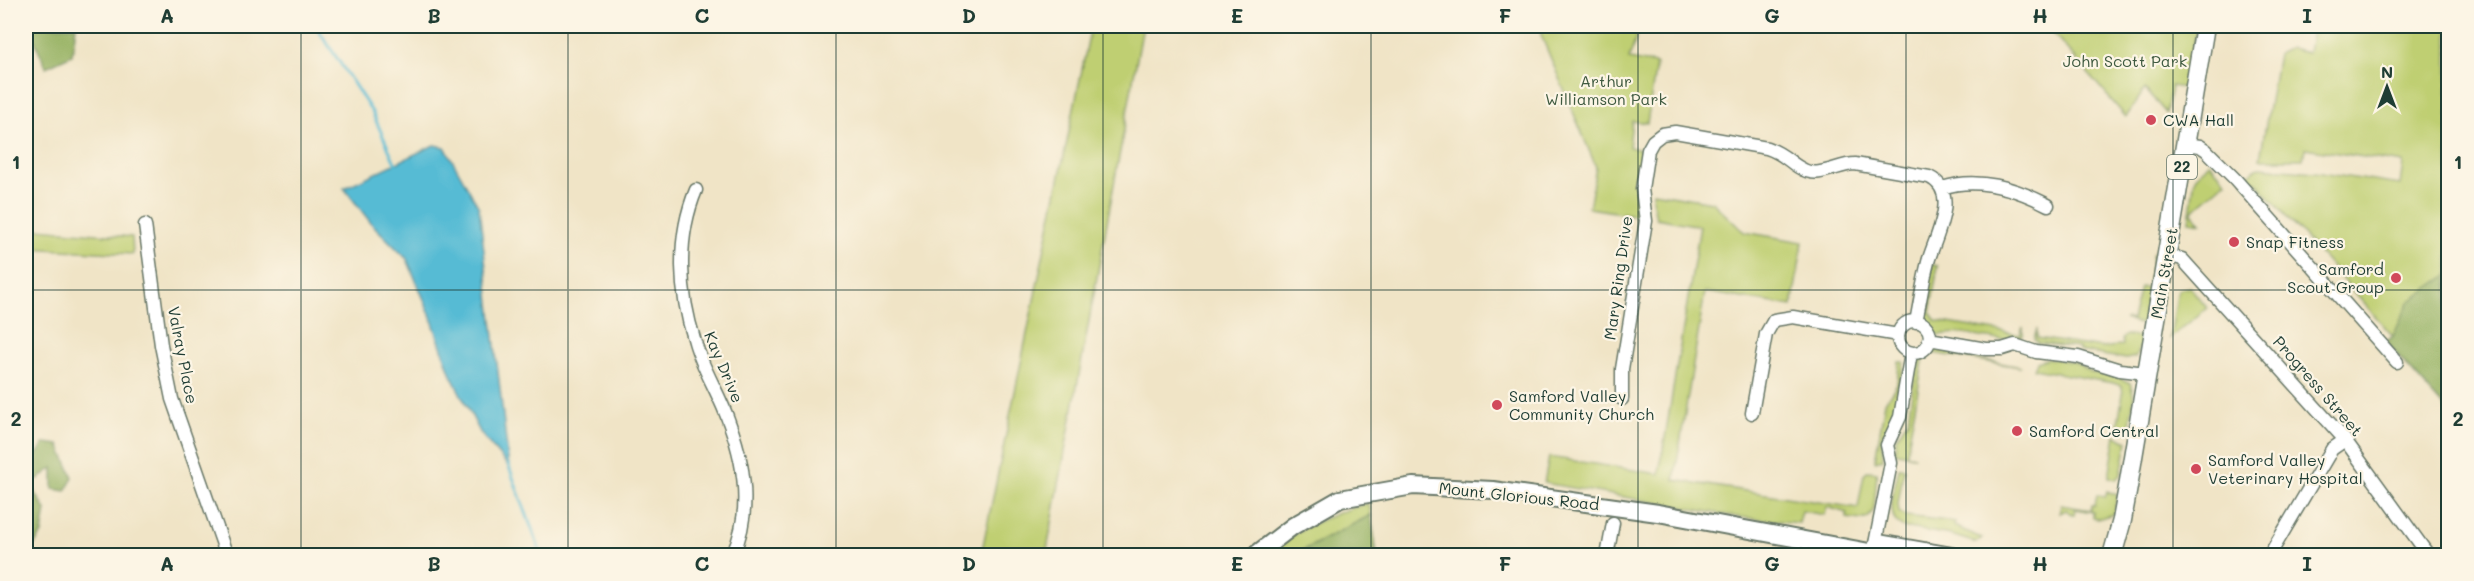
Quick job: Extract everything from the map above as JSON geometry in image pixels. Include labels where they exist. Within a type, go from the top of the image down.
[{"type":"main road","name":"Main Street","points":[[2112,555],[2122,520],[2205,26]]},
{"type":"main road","name":"Mount Glorious Road","points":[[1254,555],[1293,526],[1340,499],[1413,486],[1493,490],[1658,513],[1764,531],[1812,534],[1874,548],[1952,555]]},
{"type":"main road","name":"Main Street","points":[[2121,555],[2122,520]]},
{"type":"main road","name":"Mount Glorious Road","points":[[1874,548],[1891,555]]},
{"type":"street","name":"Mary Ring Drive","points":[[1622,399],[1622,369],[1646,221],[1642,189],[1648,150],[1653,141],[1662,134],[1675,132],[1767,148],[1781,152],[1804,170],[1815,172],[1855,164],[1929,177],[1937,180],[1942,188]]},
{"type":"street","points":[[2186,144],[2200,146],[2206,150],[2235,179],[2397,362]]},
{"type":"street","points":[[1916,322],[1929,259],[1943,214],[1945,196],[1942,188],[1974,182],[2020,191],[2048,204]]},
{"type":"street","name":"Kay Drive","points":[[696,190],[690,205],[681,254],[684,304],[695,344],[729,422],[742,463],[745,514],[732,555]]},
{"type":"street","name":"Valray Place","points":[[145,225],[161,345],[172,399],[227,555]]},
{"type":"street","name":"Progress Street","points":[[2167,255],[2182,259],[2345,440],[2429,555]]},
{"type":"street","points":[[1752,413],[1766,334],[1774,320],[1793,317],[1898,335]]},
{"type":"street","points":[[1916,322],[1925,326],[1929,339],[1925,348],[1911,353],[1900,344],[1898,335],[1906,324],[1916,322]]},
{"type":"street","points":[[1929,339],[1986,349],[2002,349],[2015,345],[2037,352],[2078,357],[2120,370],[2146,373]]},
{"type":"street","points":[[1874,548],[1890,463],[1887,445],[1900,417],[1911,353]]},
{"type":"street","points":[[2269,555],[2332,449],[2345,440]]},
{"type":"street","points":[[1607,555],[1612,523]]},
{"type":"green space","points":[[26,26],[76,26],[72,55],[46,67],[29,28],[26,29]]},
{"type":"green space","points":[[1091,26],[1143,26],[1046,555],[981,555]]},
{"type":"green space","name":"Arthur Williamson Park","points":[[1542,26],[1640,26],[1629,59],[1656,64],[1647,123],[1632,121],[1629,147],[1643,150],[1637,198],[1641,216],[1589,208],[1596,167],[1541,35]]},
{"type":"green space","name":"John Scott Park","points":[[2047,26],[2194,26],[2196,32],[2185,88],[2171,86],[2166,113],[2145,89],[2126,117]]},
{"type":"green space","points":[[2313,26],[2448,26],[2448,412],[2386,342],[2393,336],[2255,181],[2248,186],[2243,181],[2260,167],[2314,172],[2400,185],[2403,163],[2305,148],[2303,159],[2260,159],[2278,54],[2290,48],[2308,52]]},
{"type":"green space","points":[[2209,162],[2226,181],[2191,212],[2201,223],[2189,221],[2195,178]]},
{"type":"green space","points":[[1653,192],[1712,202],[1744,232],[1803,242],[1792,306],[1705,292],[1674,480],[1858,508],[1864,474],[1867,471],[1877,472],[1874,509],[1868,518],[1861,520],[1847,518],[1847,513],[1827,507],[1825,515],[1802,511],[1799,523],[1738,517],[1544,483],[1549,457],[1659,474],[1700,226],[1656,218]]},
{"type":"green space","points":[[26,228],[132,237],[133,254],[26,248]]},
{"type":"green space","points":[[2153,253],[2159,254],[2147,322],[2140,324],[2124,319],[2132,320],[2140,287],[2147,288]]},
{"type":"green space","points":[[1931,264],[1938,266],[1930,312],[1936,321],[2020,335],[2023,327],[2023,336],[2002,340],[1949,333],[1939,335],[1927,321],[1925,312],[1925,293]]},
{"type":"green space","points":[[2448,275],[2448,412],[2386,342],[2393,336],[2409,302]]},
{"type":"green space","points":[[2190,287],[2207,308],[2170,338],[2178,290]]},
{"type":"green space","points":[[2037,329],[2037,338],[2103,348],[2123,345],[2122,338],[2126,335],[2144,338],[2135,357],[2126,359],[2079,351],[2079,348],[2038,343],[2034,339]]},
{"type":"green space","points":[[1938,347],[1954,348],[1958,355],[2021,367],[1933,353],[1923,361],[1907,455],[1893,450],[1896,448],[1896,438],[1908,420],[1915,372],[1913,371],[1925,353]]},
{"type":"green space","points":[[2047,358],[2074,362],[2093,373],[2118,377],[2130,383],[2134,397],[2129,431],[2117,429],[2123,394],[2122,386],[2034,369],[2037,362]]},
{"type":"green space","points":[[1899,362],[1904,362],[1897,411],[1882,439],[1883,459],[1875,461],[1885,402],[1897,384]]},
{"type":"green space","points":[[2116,435],[2127,441],[2121,475],[2116,479],[2109,477]]},
{"type":"green space","points":[[45,443],[59,445],[73,477],[66,491],[53,489],[53,468],[38,479],[26,482],[26,469]]},
{"type":"green space","points":[[1901,467],[1904,468],[1898,503],[1899,512],[1905,516],[1955,522],[1954,526],[1982,538],[1976,543],[1951,535],[1902,527],[1896,522],[1893,516],[1892,500]]},
{"type":"green space","points":[[26,486],[33,489],[46,510],[42,534],[26,556]]},
{"type":"green space","points":[[2107,491],[2117,495],[2114,514],[2097,519],[2093,518],[2093,512],[2075,509],[2074,515],[2066,510],[2060,513],[2061,505],[2091,510],[2092,505],[2095,505],[2097,495],[2105,497]]},
{"type":"green space","points":[[1369,503],[1371,515],[1294,555],[1257,556],[1311,525]]},
{"type":"green space","points":[[1371,515],[1377,555],[1294,555]]},
{"type":"water","points":[[434,145],[445,147],[479,208],[509,467],[481,434],[451,375],[430,314],[407,259],[371,223],[344,188]]},
{"type":"waterway","points":[[316,26],[372,112],[397,167]]},
{"type":"waterway","points":[[508,464],[542,556]]},
{"type":"place","name":"CWA Hall","points":[[2151,120]]},
{"type":"place","name":"Snap Fitness","points":[[2234,242]]},
{"type":"place","name":"Samford Scout Group","points":[[2396,278]]},
{"type":"place","name":"Samford Valley Community Church","points":[[1497,405]]},
{"type":"place","name":"Samford Central","points":[[2017,431]]},
{"type":"place","name":"Samford Valley Veterinary Hospital","points":[[2196,469]]}]
